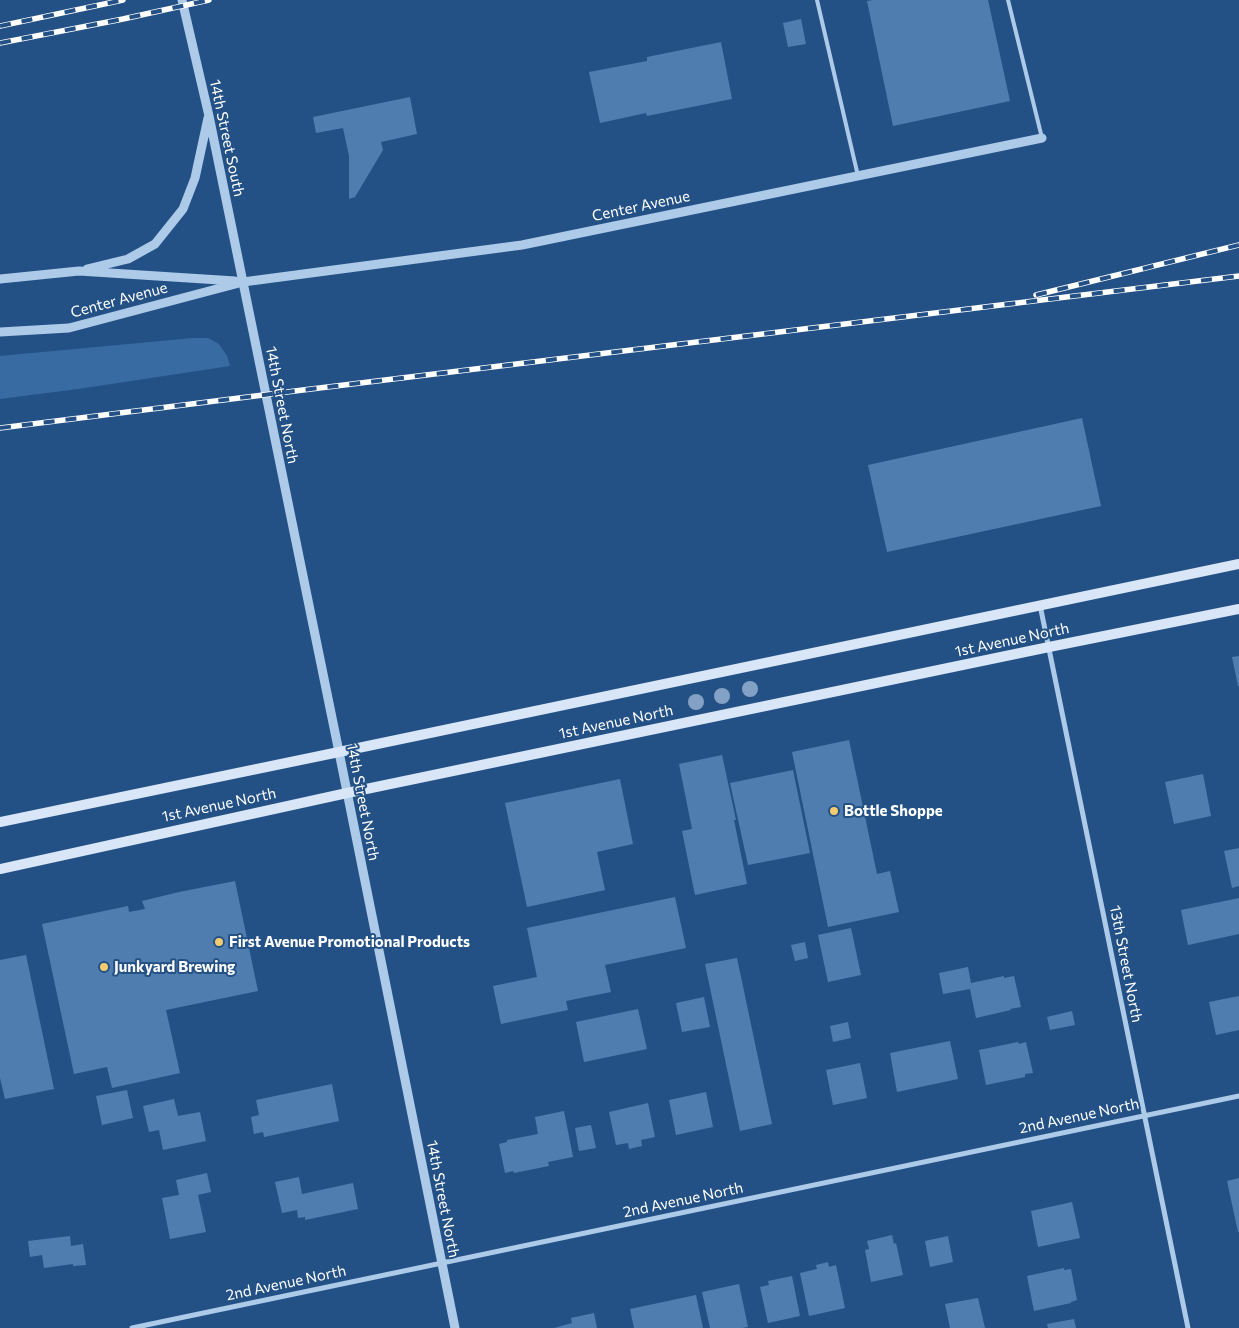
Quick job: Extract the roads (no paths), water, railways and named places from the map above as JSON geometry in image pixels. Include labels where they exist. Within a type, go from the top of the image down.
[{"type":"main road","name":"1st Avenue North","points":[[0,822],[1239,564]]},
{"type":"main road","name":"1st Avenue North","points":[[0,869],[347,792],[1239,609]]},
{"type":"street","name":"14th Street South","points":[[182,0],[209,116],[243,282]]},
{"type":"street","points":[[79,272],[128,259],[155,244],[183,209],[195,178],[209,116]]},
{"type":"street","name":"Center Avenue","points":[[0,332],[69,328],[243,282],[522,245],[1042,138]]},
{"type":"street","name":"Center Avenue","points":[[0,278],[79,272],[243,282]]},
{"type":"street","name":"14th Street North","points":[[243,282],[454,1328]]},
{"type":"street","name":"13th Street North","points":[[1040,605],[1188,1328]]},
{"type":"street","name":"2nd Avenue North","points":[[132,1328],[1239,1096]]},
{"type":"lane","points":[[817,0],[858,176]]},
{"type":"lane","points":[[1008,0],[1042,138]]},
{"type":"railway","points":[[0,26],[123,0]]},
{"type":"railway","points":[[0,43],[209,0]]},
{"type":"railway","points":[[1036,295],[1239,245]]},
{"type":"railway","points":[[0,428],[1239,276]]},
{"type":"place","name":"Bottle Shoppe","points":[[834,811]]},
{"type":"place","name":"First Avenue Promotional Products","points":[[219,942]]},
{"type":"place","name":"Junkyard Brewing","points":[[104,967]]}]
